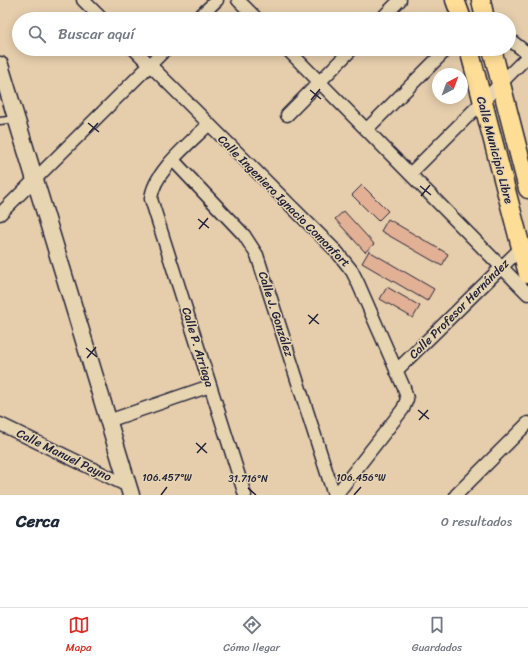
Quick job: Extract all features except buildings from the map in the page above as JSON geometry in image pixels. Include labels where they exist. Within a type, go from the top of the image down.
[{"type":"main road","points":[[455,0],[459,12]]},
{"type":"main road","points":[[481,0],[484,12]]},
{"type":"main road","name":"Calle Municipio Libre","points":[[471,56],[528,274]]},
{"type":"main road","points":[[494,56],[528,189]]},
{"type":"main road","points":[[0,65],[129,490]]},
{"type":"street","points":[[83,0],[95,12]]},
{"type":"street","points":[[204,12],[217,0]]},
{"type":"street","points":[[238,0],[250,12]]},
{"type":"street","points":[[389,12],[400,0]]},
{"type":"street","points":[[411,173],[528,55],[516,45]]},
{"type":"street","name":"Calle Ingeniero Ignacio Comonfort","points":[[141,56],[208,125],[346,261],[355,277],[406,392],[407,399],[403,409],[335,495]]},
{"type":"street","points":[[0,214],[159,56]]},
{"type":"street","points":[[294,56],[411,173],[501,268],[528,294]]},
{"type":"street","points":[[287,115],[345,56]]},
{"type":"street","points":[[367,129],[440,56]]},
{"type":"street","points":[[173,160],[208,125]]},
{"type":"street","name":"Calle P. Arriaga","points":[[173,160],[156,181],[151,198],[245,495]]},
{"type":"street","name":"Calle J. González","points":[[173,160],[244,235],[257,255],[335,495]]},
{"type":"street","name":"Calle Profesor Hernández","points":[[396,371],[521,248]]},
{"type":"street","points":[[108,421],[210,386]]},
{"type":"street","points":[[456,495],[528,423]]},
{"type":"street","name":"Calle Manuel Payno","points":[[0,424],[129,490]]},
{"type":"lane","points":[[0,121],[17,119]]}]
